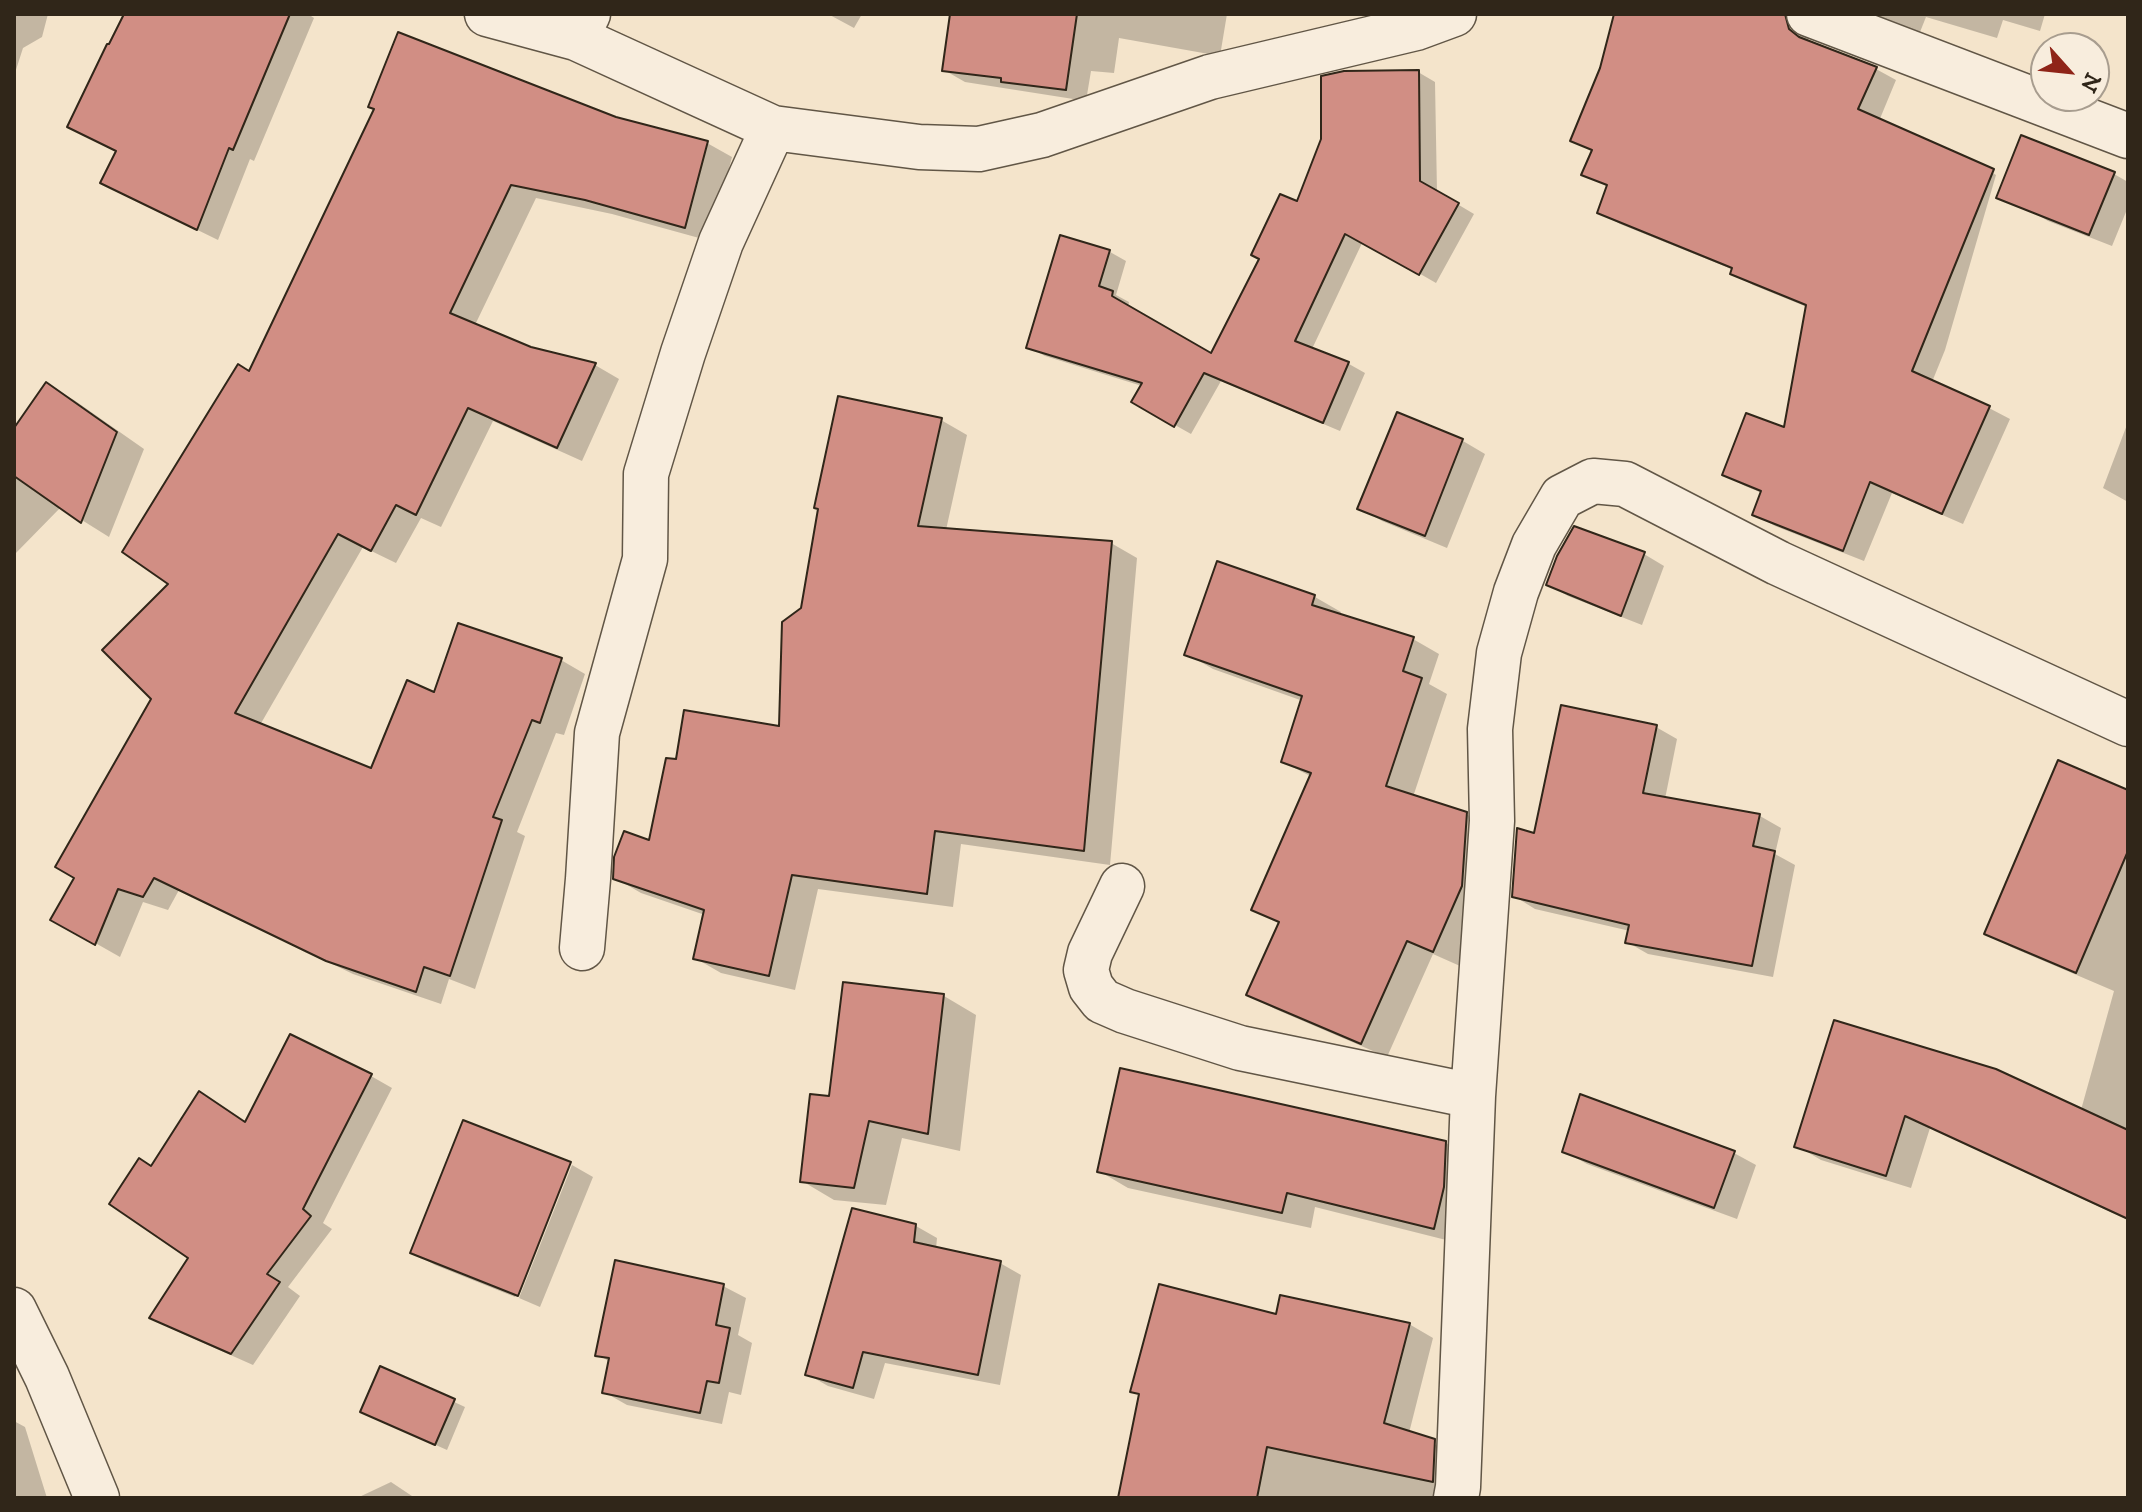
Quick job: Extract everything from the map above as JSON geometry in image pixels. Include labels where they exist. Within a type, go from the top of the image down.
[{"type":"street","points":[[487,14],[582,26],[773,128],[919,147],[979,149],[1042,135],[1210,77],[1416,28],[1454,14]]},
{"type":"street","points":[[1809,14],[2128,136]]},
{"type":"street","points":[[582,948],[597,733],[645,559],[646,474],[721,242],[773,128]]},
{"type":"street","points":[[1456,1498],[1473,1096],[1492,821],[1490,729],[1499,653],[1516,592],[1534,545],[1562,497],[1593,481],[1625,484],[1778,563],[2128,724]]},
{"type":"street","points":[[1122,886],[1090,953],[1086,970],[1091,987],[1102,1001],[1240,1048],[1473,1096]]},
{"type":"street","points":[[14,1310],[47,1377],[97,1498]]},
{"type":"building","points":[[124,14],[290,14],[233,150],[229,148],[197,230],[100,183],[116,151],[67,127]]},
{"type":"building","points":[[950,14],[1077,14],[1066,90],[942,71]]},
{"type":"building","points":[[1614,14],[1785,14],[1789,29],[1799,37],[1877,67],[1858,109],[1994,169],[1912,371],[1990,406],[1942,514],[1870,482],[1843,551],[1752,515],[1761,491],[1722,475],[1746,413],[1784,427],[1806,305],[1730,274],[1732,268],[1597,213],[1607,185],[1581,175],[1592,150],[1570,141],[1600,68]]},
{"type":"building","points":[[398,32],[616,117],[708,141],[685,228],[585,200],[511,185],[450,313],[531,347],[596,363],[557,448],[468,408],[416,515],[396,505],[371,551],[338,534],[235,713],[371,768],[407,680],[434,692],[458,623],[562,658],[540,723],[532,720],[493,817],[502,820],[450,976],[424,967],[416,992],[326,961],[154,878],[143,897],[118,889],[95,945],[50,920],[74,878],[55,867],[151,699],[102,650],[168,584],[122,552],[238,364],[249,371],[374,109],[368,107]]},
{"type":"building","points":[[1419,70],[1420,181],[1459,203],[1419,275],[1345,234],[1295,341],[1349,362],[1323,423],[1204,373],[1174,427],[1131,402],[1142,383],[1026,348],[1060,235],[1110,250],[1099,286],[1113,291],[1112,296],[1211,353],[1259,259],[1251,255],[1280,194],[1297,201],[1321,139],[1321,76],[1344,71]]},
{"type":"building","points":[[2021,135],[2115,172],[2089,235],[1996,198]]},
{"type":"building","points":[[46,382],[117,432],[81,523],[14,476],[14,428]]},
{"type":"building","points":[[838,396],[942,418],[918,526],[1112,541],[1084,851],[935,831],[927,894],[792,875],[769,976],[693,959],[704,910],[613,879],[614,857],[624,831],[649,840],[666,758],[676,759],[684,710],[779,726],[782,622],[801,608],[818,509],[814,508]]},
{"type":"building","points":[[1397,412],[1463,439],[1425,536],[1357,509]]},
{"type":"building","points":[[1574,526],[1645,552],[1621,616],[1546,585],[1557,556]]},
{"type":"building","points":[[1217,561],[1315,595],[1312,605],[1414,637],[1403,671],[1422,678],[1386,786],[1467,812],[1462,886],[1433,952],[1407,941],[1361,1044],[1246,995],[1279,922],[1251,910],[1311,773],[1281,762],[1302,696],[1184,655]]},
{"type":"building","points":[[1561,705],[1657,725],[1643,793],[1760,814],[1753,846],[1775,851],[1752,966],[1625,943],[1629,925],[1512,897],[1517,828],[1534,833]]},
{"type":"building","points":[[2058,760],[2128,790],[2128,851],[2076,973],[1984,934]]},
{"type":"building","points":[[843,982],[944,994],[928,1134],[869,1121],[854,1188],[800,1182],[810,1094],[829,1096]]},
{"type":"building","points":[[1834,1020],[1996,1069],[2128,1130],[2128,1219],[1905,1116],[1886,1176],[1794,1147]]},
{"type":"building","points":[[290,1034],[372,1074],[303,1209],[311,1216],[267,1274],[280,1282],[231,1354],[149,1318],[188,1258],[109,1204],[139,1158],[151,1166],[199,1091],[245,1122]]},
{"type":"building","points":[[1120,1068],[1446,1141],[1444,1187],[1434,1229],[1287,1193],[1282,1213],[1097,1172]]},
{"type":"building","points":[[1580,1094],[1735,1151],[1714,1208],[1562,1152]]},
{"type":"building","points":[[463,1120],[571,1162],[518,1296],[410,1253]]},
{"type":"building","points":[[852,1208],[916,1224],[914,1242],[1001,1261],[978,1375],[863,1352],[853,1388],[805,1375]]},
{"type":"building","points":[[615,1260],[724,1284],[716,1325],[730,1328],[719,1383],[707,1381],[700,1413],[602,1393],[609,1358],[595,1356]]},
{"type":"building","points":[[1159,1284],[1276,1314],[1280,1295],[1410,1323],[1384,1423],[1435,1439],[1433,1482],[1267,1447],[1257,1498],[1118,1498],[1139,1394],[1130,1392]]},
{"type":"building","points":[[380,1366],[455,1399],[435,1445],[360,1412]]}]
